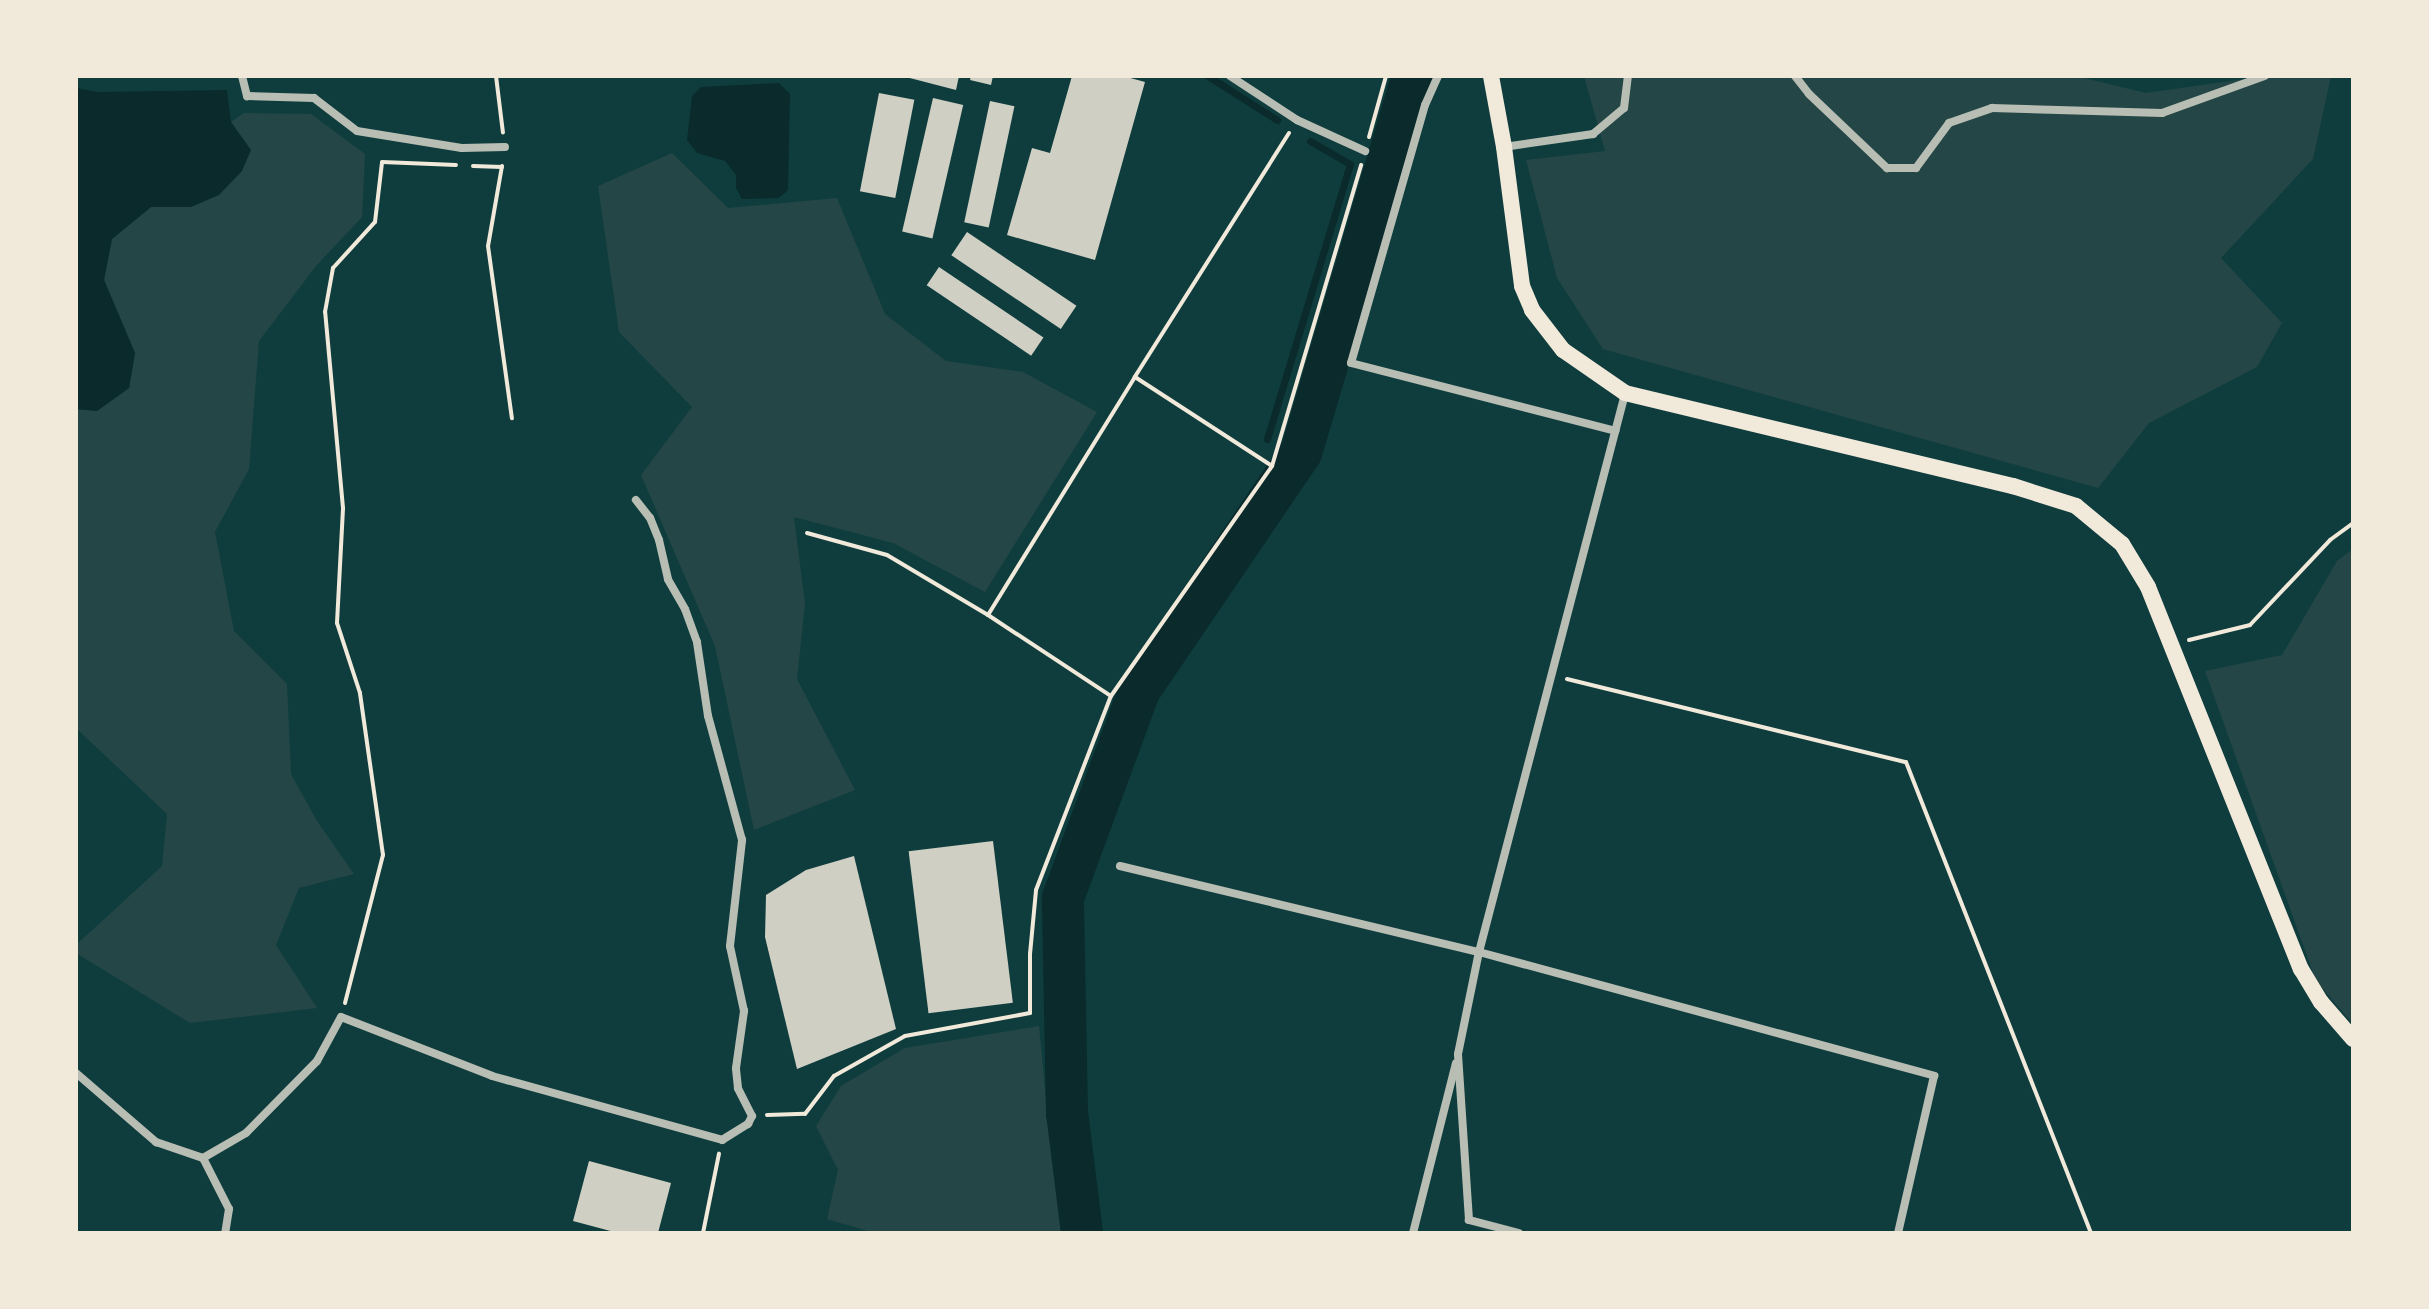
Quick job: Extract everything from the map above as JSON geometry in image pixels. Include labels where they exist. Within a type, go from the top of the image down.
[{"type":"main road","points":[[1491,76],[1504,147],[1522,286],[1532,310],[1563,350],[1625,393],[2013,486],[2076,506],[2122,544],[2148,587],[2301,969],[2321,1002],[2353,1039]]},
{"type":"street","points":[[242,76],[247,96],[314,98],[357,131],[462,148],[505,147]]},
{"type":"street","points":[[1230,76],[1297,120],[1365,151]]},
{"type":"street","points":[[1438,76],[1425,105],[1351,363],[1615,431]]},
{"type":"street","points":[[1504,147],[1593,134],[1624,108],[1628,76]]},
{"type":"street","points":[[1795,76],[1809,94],[1887,168],[1916,168],[1949,123],[1992,108],[2162,113],[2265,76]]},
{"type":"street","points":[[1413,1233],[1458,1054],[1479,952],[1625,393]]},
{"type":"street","points":[[203,1158],[246,1133],[317,1061],[330,1044],[341,1017],[492,1076],[722,1140],[736,1134],[752,1116],[738,1088],[736,1068],[744,1011],[730,946],[742,840],[708,716],[697,642],[685,609],[668,579],[659,540],[650,518],[636,500]]},
{"type":"street","points":[[1120,866],[1479,952],[1934,1076],[1898,1233]]},
{"type":"street","points":[[1458,1054],[1469,1220],[1519,1233]]},
{"type":"street","points":[[76,1073],[156,1142],[203,1158],[229,1209],[225,1233]]},
{"type":"path","points":[[496,76],[505,147]]},
{"type":"path","points":[[752,1116],[805,1114],[834,1076],[905,1036],[1030,1013],[1030,954],[1036,890],[1111,696],[1272,466],[1386,76]]},
{"type":"path","points":[[988,615],[1297,120]]},
{"type":"path","points":[[341,1017],[383,855],[360,693],[337,623],[343,508],[325,312],[333,268],[375,222],[382,162],[457,165]]},
{"type":"path","points":[[472,166],[502,167],[488,246],[512,418]]},
{"type":"path","points":[[1135,377],[1272,466]]},
{"type":"path","points":[[2171,645],[2250,625],[2330,540],[2353,523]]},
{"type":"path","points":[[807,533],[887,555],[988,615],[1111,696]]},
{"type":"path","points":[[1553,676],[1906,762],[2091,1233]]},
{"type":"path","points":[[703,1233],[722,1140]]},
{"type":"shaded area","points":[[1584,76],[2076,76],[2146,93],[2265,76],[2331,76],[2313,159],[2221,258],[2282,323],[2257,367],[2149,423],[2098,488],[1603,349],[1557,278],[1526,160],[1605,151]]},
{"type":"shaded area","points":[[779,83],[790,94],[788,190],[779,198],[742,199],[736,188],[736,175],[725,161],[697,153],[687,140],[692,96],[701,87]]},
{"type":"shaded area","points":[[76,88],[98,92],[227,90],[231,122],[251,150],[242,171],[219,195],[191,207],[151,207],[112,239],[104,280],[135,353],[129,388],[97,411],[76,409]]},
{"type":"shaded area","points":[[244,113],[311,114],[365,154],[362,217],[316,266],[259,341],[249,469],[215,532],[234,631],[287,684],[291,774],[317,821],[354,874],[299,888],[276,945],[317,1008],[190,1023],[76,953],[76,945],[162,866],[167,814],[76,728],[76,409],[97,411],[129,388],[135,353],[104,280],[112,239],[151,207],[191,207],[231,122]]},
{"type":"shaded area","points":[[672,153],[728,208],[837,198],[885,314],[946,361],[1023,372],[1097,412],[985,592],[893,543],[794,517],[805,604],[797,679],[855,790],[754,830],[715,646],[641,475],[692,407],[619,332],[598,186]]},
{"type":"shaded area","points":[[2353,549],[2353,1024],[2316,981],[2205,671],[2282,655],[2337,561]]},
{"type":"shaded area","points":[[1039,1026],[1049,1130],[1066,1233],[875,1233],[827,1219],[838,1170],[816,1126],[841,1086],[905,1048]]},
{"type":"building","points":[[902,76],[959,76],[956,90]]},
{"type":"building","points":[[971,76],[993,76],[991,85],[970,80]]},
{"type":"building","points":[[1072,76],[1123,76],[1145,82],[1095,260],[1007,235],[1032,148],[1050,153]]},
{"type":"building","points":[[879,93],[914,100],[895,198],[860,191]]},
{"type":"building","points":[[933,98],[963,105],[932,238],[902,231]]},
{"type":"building","points":[[990,101],[1014,106],[989,227],[964,222]]},
{"type":"building","points":[[967,232],[1076,306],[1061,329],[951,255]]},
{"type":"building","points":[[939,267],[1043,337],[1031,356],[927,285]]},
{"type":"building","points":[[993,841],[1013,1003],[928,1013],[909,851]]},
{"type":"building","points":[[854,856],[896,1029],[797,1069],[765,937],[766,895],[806,870]]},
{"type":"building","points":[[589,1161],[671,1183],[658,1233],[618,1233],[573,1221]]},
{"type":"waterway","points":[[1208,76],[1277,120]]},
{"type":"waterway","points":[[1082,1233],[1067,1113],[1063,898],[1139,691],[1301,453],[1413,76]]},
{"type":"waterway","points":[[1267,439],[1350,164],[1310,141]]}]
